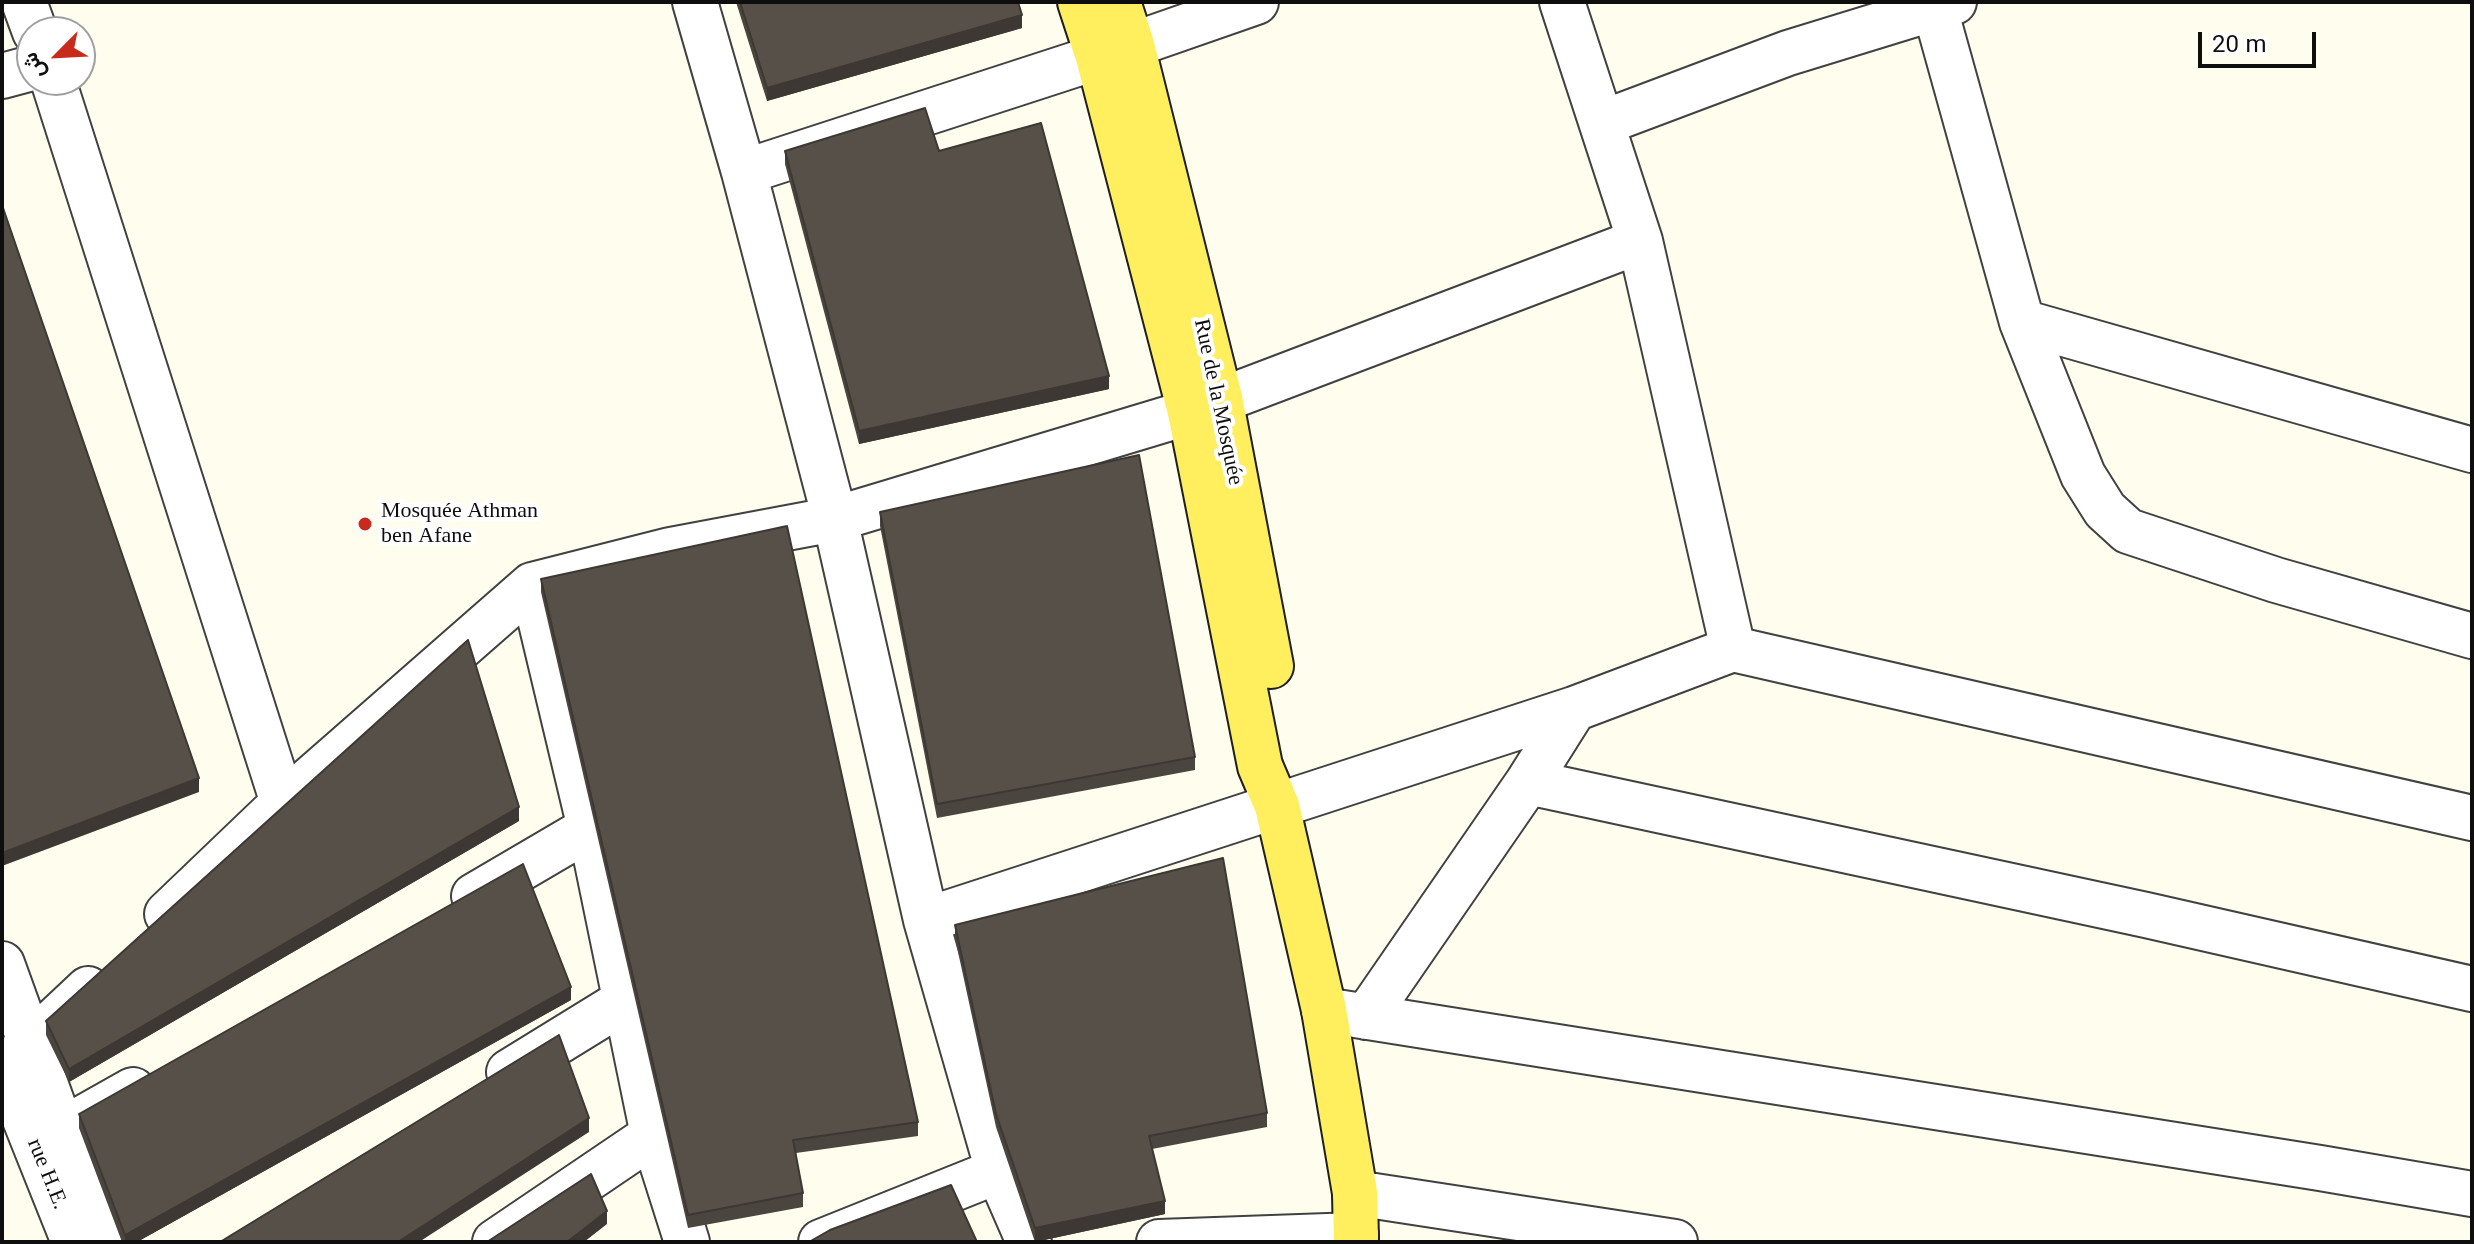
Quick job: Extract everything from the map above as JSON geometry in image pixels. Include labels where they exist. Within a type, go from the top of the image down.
[{"type":"main road","points":[[1080,2],[1115,51]]},
{"type":"main road","name":"Rue de la Mosquée","points":[[1118,2],[1115,51],[1205,405],[1286,747],[1287,770],[1277,806]]},
{"type":"main road","points":[[1277,806],[1345,1014],[1355,1224]]},
{"type":"street","points":[[695,2],[744,172],[835,519],[926,920],[998,1171],[1029,1242]]},
{"type":"street","points":[[744,172],[1256,2]]},
{"type":"street","points":[[1562,2],[1640,241],[1733,649]]},
{"type":"street","points":[[1602,123],[1788,53],[1941,4],[2022,322],[2083,475],[2105,510],[2128,531],[2276,580],[2472,636]]},
{"type":"street","points":[[58,96],[283,803]]},
{"type":"street","points":[[13,1058],[283,803],[532,585],[670,550],[835,519],[1205,405],[1640,241]]},
{"type":"street","points":[[2022,322],[2472,450]]},
{"type":"street","points":[[532,585],[590,828],[653,1135],[687,1242]]},
{"type":"street","points":[[926,920],[1574,709],[1733,649],[2472,818]]},
{"type":"street","points":[[1574,709],[1528,782],[1345,1014],[2472,1194]]},
{"type":"street","points":[[1528,782],[2146,915],[2472,989]]},
{"type":"street","points":[[443,914],[590,828]]},
{"type":"street","points":[[2,964],[13,1058],[62,1130],[113,1242]]},
{"type":"street","points":[[476,1092],[626,1000]]},
{"type":"street","name":"rue H.E.","points":[[13,1058],[74,1242]]},
{"type":"street","points":[[62,1130],[166,1071]]},
{"type":"street","points":[[495,1242],[653,1135]]},
{"type":"street","points":[[821,1242],[998,1171]]},
{"type":"street","points":[[1159,1242],[1355,1224],[1675,1242]]},
{"type":"building","points":[[740,2],[1018,2],[1022,15],[767,88]]},
{"type":"building","points":[[925,108],[939,151],[1041,123],[1109,376],[859,431],[785,151]]},
{"type":"building","points":[[2,205],[199,778],[2,853]]},
{"type":"building","points":[[1139,455],[1195,757],[937,804],[880,512]]},
{"type":"building","points":[[787,526],[918,1122],[793,1140],[803,1193],[688,1215],[541,579]]},
{"type":"building","points":[[468,640],[519,807],[69,1069],[46,1021]]},
{"type":"building","points":[[1223,858],[1267,1113],[1149,1136],[1165,1201],[1035,1228],[996,1114],[955,925]]},
{"type":"building","points":[[523,864],[571,987],[125,1235],[79,1114]]},
{"type":"building","points":[[559,1035],[589,1118],[398,1242],[220,1242]]},
{"type":"building","points":[[591,1174],[607,1211],[567,1242],[487,1242]]},
{"type":"building","points":[[951,1185],[977,1242],[809,1242],[830,1230]]},
{"type":"place","name":"Mosquée Athman ben Afane","points":[[365,524]]}]
